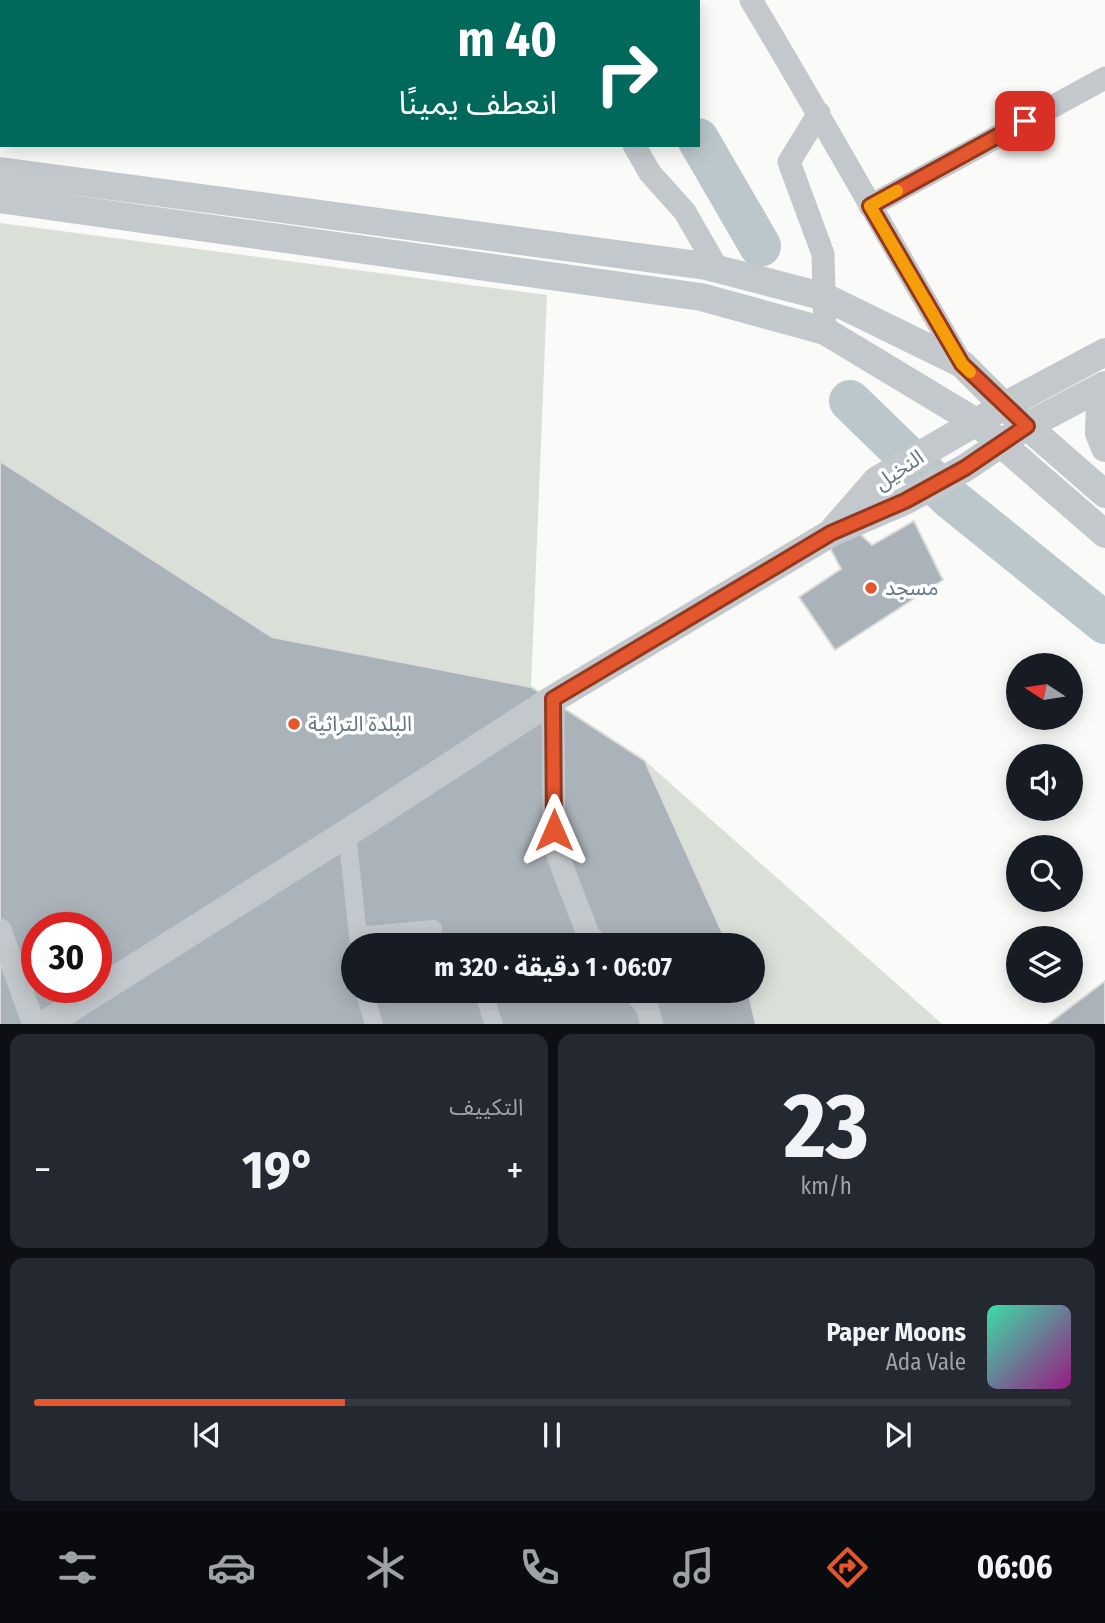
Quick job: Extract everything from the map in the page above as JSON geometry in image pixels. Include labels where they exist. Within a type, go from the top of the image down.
[{"type":"street","points":[[751,0],[819,113],[962,364],[1004,406],[1105,494]]},
{"type":"street","points":[[870,206],[1102,87]]},
{"type":"street","points":[[819,113],[789,162],[823,254],[825,331]]},
{"type":"street","points":[[635,147],[650,173],[685,212],[717,268]]},
{"type":"street","points":[[0,171],[717,268],[825,297],[962,364]]},
{"type":"street","points":[[0,198],[701,297],[825,331],[976,422],[1105,534]]},
{"type":"street","name":"النخيل","points":[[831,533],[877,480],[1004,406],[1105,352]]},
{"type":"street","name":"النخيل","points":[[831,533],[905,501],[965,468],[1027,426],[1105,385]]},
{"type":"street","points":[[1105,400],[1100,405],[1099,433],[1105,448]]},
{"type":"street","points":[[44,1024],[553,699],[831,533]]},
{"type":"street","points":[[553,699],[554,830],[558,856],[588,933]]},
{"type":"street","points":[[347,833],[358,933]]},
{"type":"street","points":[[406,933],[433,929]]},
{"type":"street","points":[[0,930],[34,1024]]},
{"type":"street","points":[[368,1003],[374,1024]]},
{"type":"street","points":[[487,1003],[494,1024]]},
{"type":"street","points":[[644,1003],[652,1024]]},
{"type":"shaded area","points":[[0,223],[547,295],[531,687],[272,637],[0,461]]},
{"type":"shaded area","points":[[645,761],[942,1024],[756,1024],[751,1003],[765,1003],[765,933],[723,933]]},
{"type":"building","name":"البلدة التراثية","points":[[0,461],[272,637],[531,687],[645,761],[723,933],[341,933],[341,1003],[751,1003],[756,1024],[0,1024]]},
{"type":"building","name":"مسجد","points":[[914,521],[943,580],[835,650],[799,597],[841,569],[830,548],[858,532],[872,545]]},
{"type":"building","points":[[1105,981],[1105,1024],[1048,1024],[1076,1003],[1083,1003],[1083,998]]},
{"type":"waterway","points":[[700,142],[760,246]]},
{"type":"waterway","points":[[850,401],[950,498],[1105,623]]},
{"type":"slow traffic","points":[[897,191],[870,206],[962,364],[970,372]]},
{"type":"place","name":"مسجد","points":[[871,588]]},
{"type":"place","name":"البلدة التراثية","points":[[294,724]]},
{"type":"route","points":[[554,830],[553,699],[831,533],[905,501],[965,468],[1027,426],[962,364],[870,206],[1025,121]]}]
